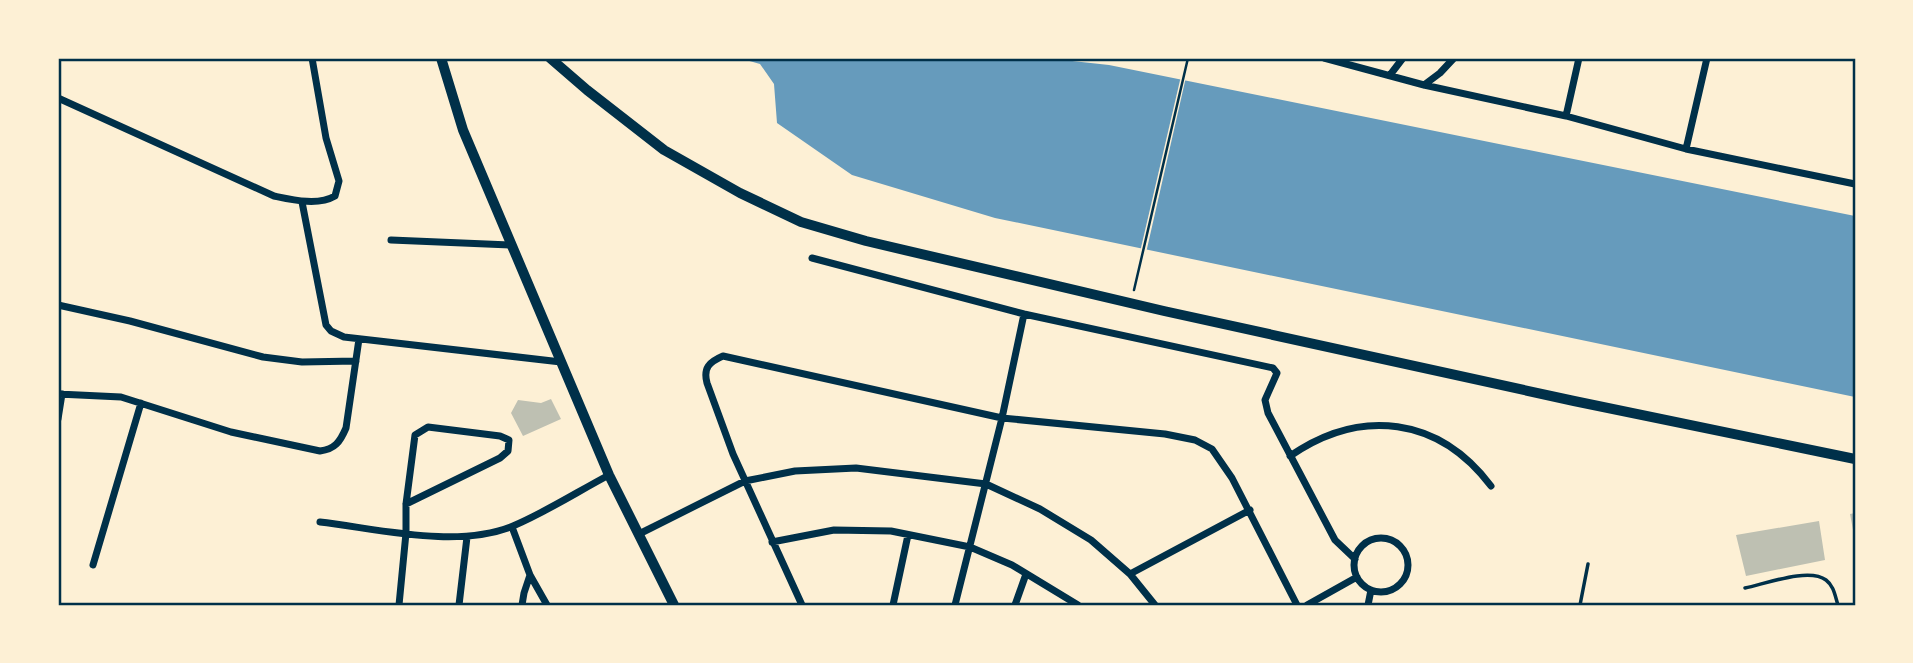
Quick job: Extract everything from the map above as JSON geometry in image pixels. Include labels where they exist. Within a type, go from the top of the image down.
[{"type":"main road","points":[[441,58],[463,130],[609,475],[674,605]]},
{"type":"main road","points":[[550,58],[664,150],[740,193],[801,222],[866,241],[1164,311],[1574,401],[1855,458]]},
{"type":"street","points":[[58,98],[274,196],[302,202],[329,200],[335,196],[339,187],[326,138],[312,58]]},
{"type":"street","points":[[1324,58],[1424,85],[1566,116],[1686,149],[1855,182]]},
{"type":"street","points":[[1390,75],[1403,58]]},
{"type":"street","points":[[1424,85],[1454,58]]},
{"type":"street","points":[[1566,116],[1579,58]]},
{"type":"street","points":[[1686,149],[1707,58]]},
{"type":"street","points":[[302,202],[326,325],[337,334],[359,339],[561,362]]},
{"type":"street","points":[[391,240],[512,245]]},
{"type":"street","points":[[813,258],[1024,314],[1273,368],[1278,373],[1266,395],[1265,405],[1335,540],[1355,559]]},
{"type":"street","points":[[58,305],[130,321],[263,357],[302,362],[356,361]]},
{"type":"street","points":[[955,605],[1002,418],[1024,314]]},
{"type":"street","points":[[58,419],[60,394],[106,395],[141,403],[231,432],[320,452],[329,450],[342,438],[346,428],[359,339]]},
{"type":"street","points":[[802,605],[745,481],[705,375],[709,364],[723,356],[1002,418],[1165,434],[1195,440],[1212,449],[1232,478],[1297,605]]},
{"type":"street","points":[[93,565],[141,403]]},
{"type":"street","points":[[1290,456],[1310,442],[1341,430],[1357,426],[1390,425],[1422,432],[1454,448],[1481,472],[1492,486]]},
{"type":"street","points":[[399,605],[406,504],[413,443],[420,430],[428,426],[500,436],[509,440],[510,447],[506,454],[406,504]]},
{"type":"street","points":[[639,534],[745,481],[795,471],[856,468],[986,484],[1040,509],[1091,540],[1130,574],[1155,605]]},
{"type":"street","points":[[320,522],[406,533],[467,537],[512,527],[609,475]]},
{"type":"street","points":[[1130,574],[1250,510]]},
{"type":"street","points":[[512,527],[530,575],[547,605]]},
{"type":"street","points":[[772,542],[834,530],[891,531],[970,547],[1026,573],[1078,605]]},
{"type":"street","points":[[893,605],[908,535]]},
{"type":"street","points":[[459,605],[467,537]]},
{"type":"street","points":[[1373,539],[1391,540],[1405,553],[1408,571],[1404,579],[1389,590],[1371,590],[1357,577],[1355,559],[1365,544],[1373,539]]},
{"type":"street","points":[[1015,605],[1026,573]]},
{"type":"street","points":[[522,605],[530,575]]},
{"type":"street","points":[[1307,605],[1357,577]]},
{"type":"street","points":[[1368,605],[1371,590]]},
{"type":"lane","points":[[1580,605],[1588,564]]},
{"type":"lane","points":[[1745,588],[1812,574],[1830,584],[1838,605]]},
{"type":"path","points":[[1135,284],[1188,58]]},
{"type":"water","points":[[739,58],[1045,58],[1109,65],[1855,216],[1855,397],[995,218],[852,175],[777,123],[774,84],[760,64]]},
{"type":"pier","points":[[1181,76],[1186,77],[1146,253],[1140,252]]},
{"type":"building","points":[[551,399],[561,419],[523,436],[511,413],[518,400],[541,403]]},
{"type":"building","points":[[1855,513],[1855,535],[1854,535],[1850,514]]},
{"type":"building","points":[[1819,521],[1825,560],[1746,576],[1736,535]]}]
